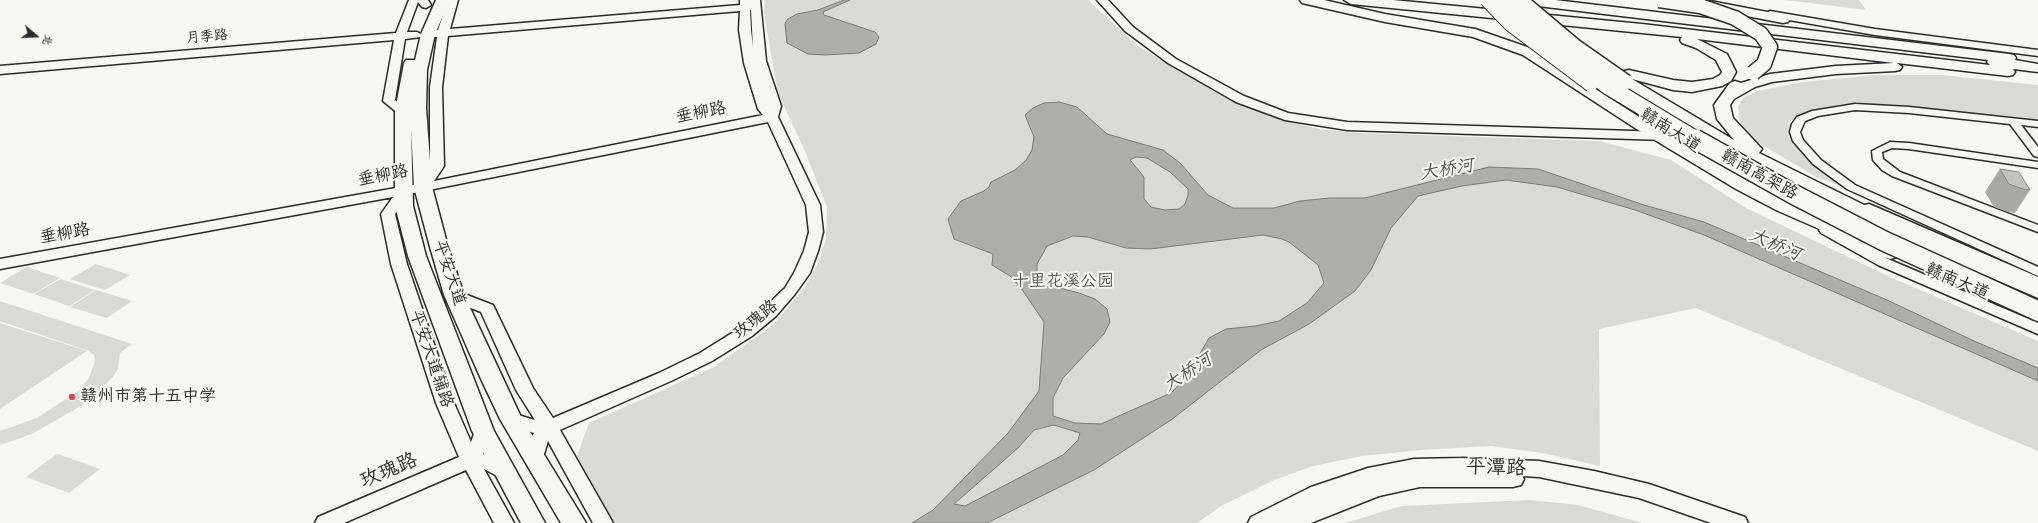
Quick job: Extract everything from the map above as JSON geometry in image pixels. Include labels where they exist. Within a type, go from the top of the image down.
[{"type":"highway","name":"赣南高架路","points":[[1504,0],[1530,28],[1609,87],[1700,142],[1793,194],[1884,240],[2038,311]]},
{"type":"highway","name":"赣南高架路","points":[[1514,0],[1554,36],[1648,102],[1709,139],[1776,176],[1888,232],[2038,299]]},
{"type":"main road","points":[[1307,0],[1353,6],[1642,28],[2008,72],[2038,77]]},
{"type":"main road","points":[[1319,0],[1393,11],[1666,35],[1684,39],[1712,50],[1722,57],[1729,72],[1726,78],[1717,83],[1692,87],[1629,79],[1596,56],[1542,19]]},
{"type":"main road","points":[[1472,0],[2038,68]]},
{"type":"main road","name":"赣南大道","points":[[1494,0],[1518,25],[1592,86],[1763,187],[1819,218],[1899,257],[2038,316]]},
{"type":"main road","points":[[1521,0],[2038,62]]},
{"type":"main road","name":"赣南大道","points":[[1521,0],[1576,47],[1629,79],[1736,148],[1920,240],[2038,292]]},
{"type":"main road","points":[[1659,0],[1700,6],[1736,18],[1761,34],[1770,47],[1764,64],[1736,84],[1722,105],[1725,119],[1736,134],[1748,145],[1796,173],[1920,240]]},
{"type":"main road","points":[[1680,0],[1841,29],[2038,56]]},
{"type":"main road","points":[[1698,0],[1750,12]]},
{"type":"main road","name":"平安大道","points":[[427,1],[422,35],[420,70],[410,109],[404,206],[417,256],[483,431],[533,523]]},
{"type":"main road","points":[[1353,6],[1495,39],[1528,52],[1592,86],[1662,136],[1742,185],[1782,206],[1899,257]]},
{"type":"main road","points":[[1728,96],[1750,84],[1770,78],[1836,70],[1908,67],[2008,72]]},
{"type":"main road","name":"平安大道","points":[[410,109],[423,187],[439,247],[454,294],[511,420],[574,523]]},
{"type":"main road","name":"平潭路","points":[[1259,523],[1319,492],[1368,476],[1414,467],[1462,466],[1539,469],[1594,479],[1641,490],[1737,523]]},
{"type":"main road","name":"平潭路","points":[[1288,523],[1376,488],[1420,479],[1468,478],[1537,481],[1598,490],[1644,501],[1708,523]]},
{"type":"street","points":[[436,87],[410,109],[389,101],[422,35],[453,0]]},
{"type":"street","points":[[1102,0],[1129,29],[1172,61],[1240,99],[1285,116],[1320,123],[1347,126],[1662,136]]},
{"type":"street","points":[[1486,0],[1510,25],[1592,86]]},
{"type":"street","points":[[1530,0],[1596,56]]},
{"type":"street","points":[[1704,0],[1786,17],[1875,32],[2038,52]]},
{"type":"street","points":[[423,187],[437,166],[436,87],[422,35],[427,1]]},
{"type":"street","name":"月季路","points":[[0,70],[422,35],[749,4]]},
{"type":"street","name":"玫瑰路","points":[[511,420],[530,426],[549,427],[665,377],[706,357],[746,332],[770,312],[790,290],[802,273],[811,251],[816,232],[812,205],[772,117],[764,109],[750,63],[745,30],[749,4]]},
{"type":"street","points":[[1629,79],[1729,139],[1796,173],[1930,237],[2038,283]]},
{"type":"street","points":[[2038,124],[1909,110],[1855,107],[1816,113],[1808,116],[1801,119],[1796,126],[1795,132],[1798,141],[1816,162],[1851,187],[2038,272]]},
{"type":"street","name":"垂柳路","points":[[0,264],[423,187],[772,117]]},
{"type":"street","points":[[2013,121],[2038,154]]},
{"type":"street","points":[[2038,165],[1909,146],[1890,145],[1877,151],[1878,160],[1886,168],[1896,174],[2038,229]]},
{"type":"street","name":"平安大道辅路","points":[[405,190],[388,214],[399,264],[445,403],[470,460],[504,523]]},
{"type":"street","points":[[1782,206],[1883,262],[2038,329]]},
{"type":"street","points":[[454,294],[487,309],[524,390],[549,427],[603,523]]},
{"type":"street","points":[[409,296],[436,307]]},
{"type":"street","points":[[534,459],[536,447],[541,436],[549,427]]},
{"type":"street","points":[[483,431],[480,442],[470,460],[486,461],[505,473]]},
{"type":"street","name":"玫瑰路","points":[[325,523],[470,460]]},
{"type":"green space","name":"十里花溪公园","points":[[765,0],[1088,0],[1139,47],[1227,99],[1278,119],[1319,129],[1357,133],[1599,141],[1671,160],[1746,208],[1890,277],[2038,341],[2038,451],[1696,308],[1599,329],[1600,466],[1543,453],[1491,446],[1421,450],[1362,456],[1313,466],[1274,480],[1221,506],[1197,523],[615,523],[575,462],[589,423],[714,367],[773,325],[805,287],[818,264],[826,239],[827,207],[805,151],[778,93],[764,14]]},
{"type":"green space","points":[[1783,0],[1859,0],[1866,10],[1802,2]]},
{"type":"green space","points":[[1876,75],[1942,75],[2038,85],[2038,122],[1909,106],[1842,104],[1804,113],[1789,122],[1792,135],[1807,158],[1842,186],[1818,178],[1757,142],[1740,123],[1738,106],[1744,97],[1758,91],[1803,82]]},
{"type":"green space","points":[[96,264],[130,275],[105,290],[70,279]]},
{"type":"green space","points":[[26,267],[60,278],[33,294],[0,283]]},
{"type":"green space","points":[[61,279],[95,290],[69,306],[34,294]]},
{"type":"green space","points":[[96,290],[132,301],[107,318],[70,307]]},
{"type":"green space","points":[[0,301],[132,344],[120,353],[118,369],[113,377],[86,403],[32,434],[0,445],[0,431],[37,418],[78,391],[89,378],[95,361],[94,355],[89,351],[0,321]]},
{"type":"green space","points":[[0,323],[87,351],[0,409]]},
{"type":"green space","points":[[57,454],[100,469],[69,493],[26,477]]},
{"type":"green space","points":[[1530,500],[1578,505],[1642,523],[1345,523],[1402,506]]},
{"type":"shaded area","points":[[844,0],[850,0],[823,12],[824,15],[875,32],[879,37],[876,44],[859,53],[825,55],[808,54],[787,43],[785,23],[788,19],[797,14],[818,10]]},
{"type":"shaded area","points":[[1059,102],[1077,107],[1107,134],[1163,150],[1180,163],[1208,195],[1233,208],[1274,208],[1300,201],[1330,198],[1365,198],[1489,167],[1538,169],[1644,205],[1704,222],[1887,300],[1974,341],[2038,368],[2038,381],[1704,235],[1635,210],[1557,187],[1506,180],[1462,186],[1418,196],[1391,228],[1371,270],[1355,291],[1309,324],[1261,350],[1171,420],[1094,470],[987,523],[912,523],[933,510],[1008,433],[1039,391],[1044,322],[1021,288],[1010,276],[992,265],[993,254],[954,239],[948,219],[961,201],[984,191],[989,187],[991,182],[1015,170],[1026,160],[1032,150],[1034,137],[1025,115],[1033,108],[1044,103]],"holes":[[[1136,157],[1147,158],[1170,172],[1188,189],[1185,204],[1179,209],[1165,210],[1151,207],[1144,199],[1144,177],[1130,160]],[[1263,235],[1289,242],[1318,265],[1324,283],[1307,303],[1279,321],[1255,326],[1226,329],[1209,338],[1187,376],[1171,393],[1101,424],[1075,423],[1053,416],[1053,398],[1063,378],[1104,334],[1110,322],[1107,309],[1095,299],[1079,293],[1044,284],[1037,277],[1037,264],[1047,246],[1073,236],[1088,237],[1126,248],[1150,249]],[[1054,425],[1080,433],[1078,440],[1063,455],[965,506],[954,504],[1018,448],[1034,430]]]},
{"type":"building","points":[[2000,169],[2019,172],[2030,190],[2009,184]]},
{"type":"place","name":"赣州市第十五中学","points":[[72,397]]},
{"type":"water label","name":"大桥河","points":[[1447,170]]},
{"type":"water label","name":"大桥河","points":[[1775,245]]},
{"type":"water label","name":"大桥河","points":[[1188,373]]}]
